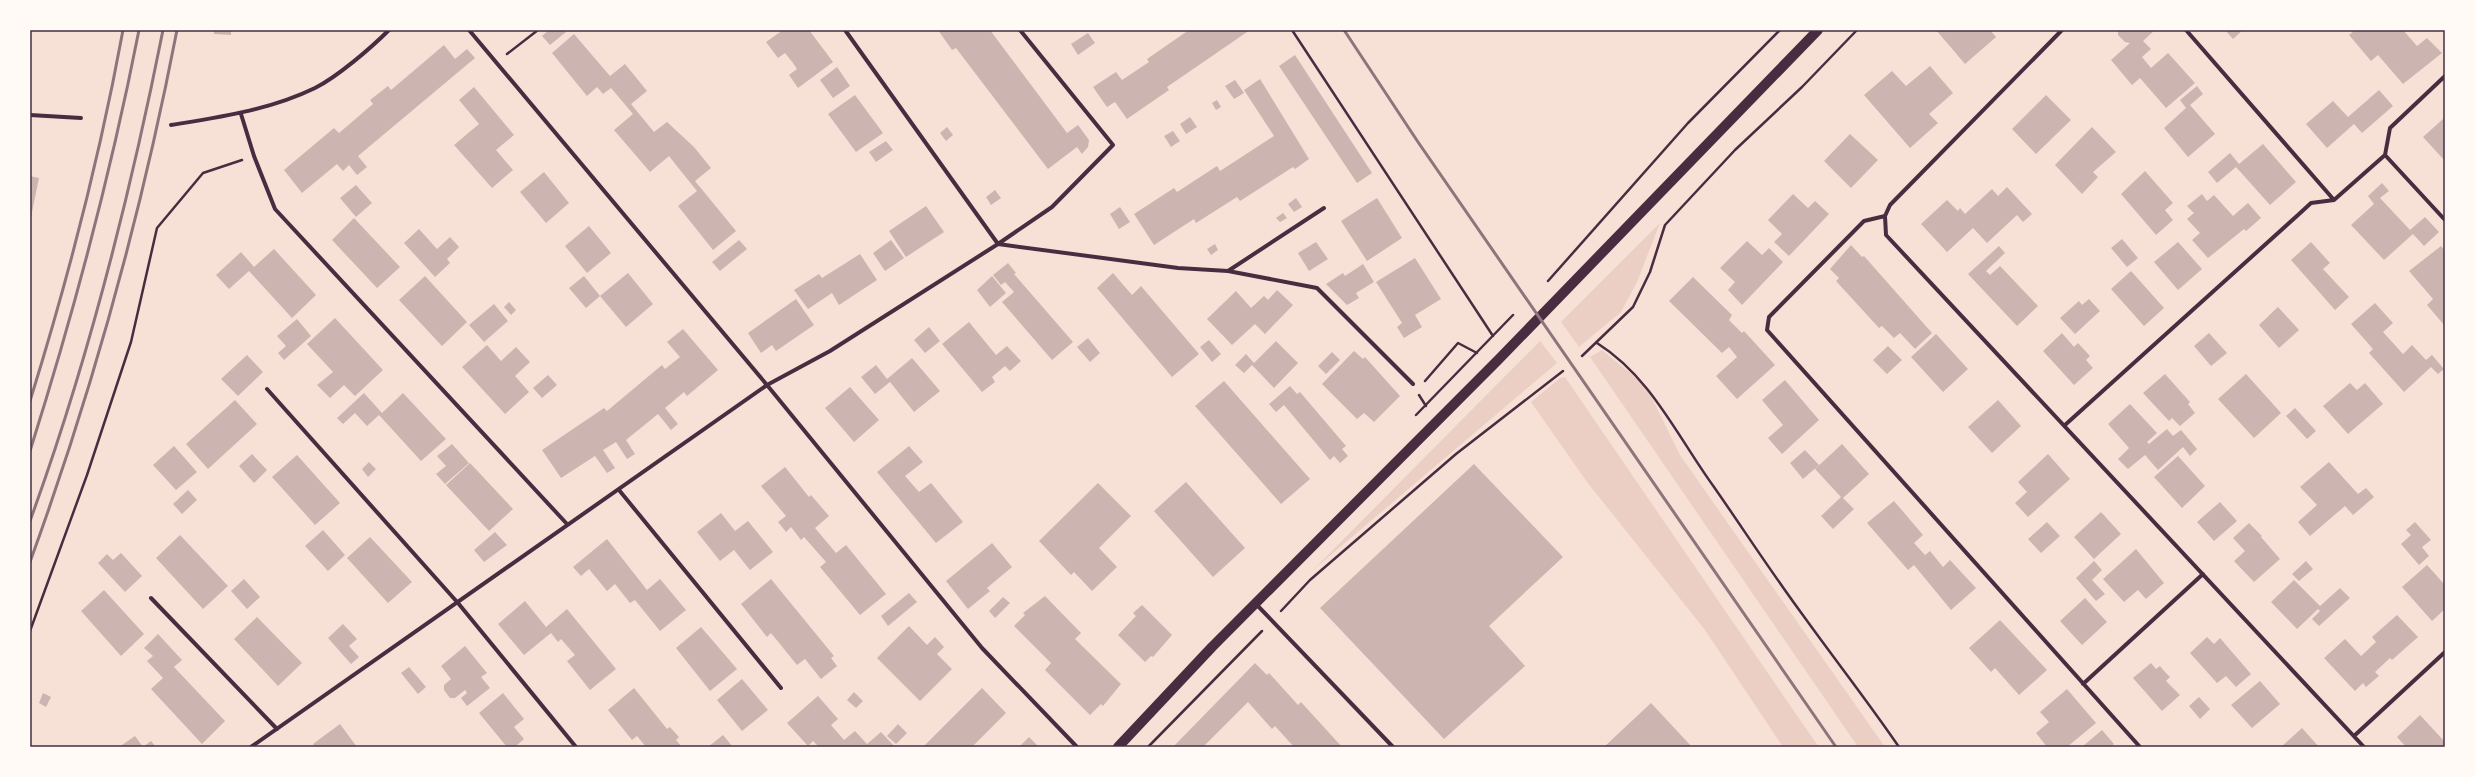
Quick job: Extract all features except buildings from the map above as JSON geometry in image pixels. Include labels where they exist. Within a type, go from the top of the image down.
[{"type":"main road","points":[[1118,747],[1256,603],[1521,336],[1818,30]]},
{"type":"street","points":[[171,125],[241,114],[315,88],[369,49],[389,30]]},
{"type":"street","points":[[469,30],[767,384],[980,645],[1077,747]]},
{"type":"street","points":[[845,30],[998,244],[1178,268],[1228,271],[1317,288],[1413,384]]},
{"type":"street","points":[[251,747],[458,603],[567,524],[620,490],[767,384],[830,351],[998,244],[1052,207],[1113,145],[1020,30]]},
{"type":"street","points":[[2062,30],[1890,205],[1885,216],[1886,235],[2364,747]]},
{"type":"street","points":[[2186,30],[2334,200]]},
{"type":"street","points":[[2065,425],[2311,204],[2334,200],[2385,155],[2390,128],[2445,76]]},
{"type":"street","points":[[241,114],[254,156],[275,209],[567,524]]},
{"type":"street","points":[[30,115],[81,118]]},
{"type":"street","points":[[2385,155],[2445,220]]},
{"type":"street","points":[[1228,271],[1324,208]]},
{"type":"street","points":[[1885,216],[1864,221],[1769,317],[1767,330],[2082,684],[2140,747]]},
{"type":"street","points":[[267,389],[458,603],[576,747]]},
{"type":"street","points":[[620,490],[781,688]]},
{"type":"street","points":[[2082,684],[2203,574]]},
{"type":"street","points":[[151,598],[277,729]]},
{"type":"street","points":[[1256,603],[1393,747]]},
{"type":"street","points":[[2354,736],[2445,652]]},
{"type":"path","points":[[496,62],[538,30]]},
{"type":"path","points":[[1292,30],[1493,336]]},
{"type":"path","points":[[1548,281],[1688,123],[1780,30]]},
{"type":"path","points":[[1582,356],[1633,307],[1650,272],[1665,225],[1735,150],[1802,87],[1857,30]]},
{"type":"path","points":[[30,631],[87,475],[131,342],[156,228],[203,173],[254,156]]},
{"type":"path","points":[[1413,384],[1420,387],[1458,343],[1477,353]]},
{"type":"path","points":[[1597,343],[1617,355],[1648,388],[1686,448],[1804,617],[1899,747]]},
{"type":"path","points":[[1148,747],[1310,580],[1456,454],[1563,371]]},
{"type":"shaded area","points":[[1660,223],[1637,282],[1621,312],[1579,347],[1561,322]]},
{"type":"shaded area","points":[[1540,341],[1557,363],[1313,570]]},
{"type":"shaded area","points":[[1602,350],[1646,386],[1680,455],[1885,747],[1858,747],[1590,357]]},
{"type":"shaded area","points":[[1565,377],[1819,747],[1783,747],[1705,630],[1587,482],[1531,402],[1560,378]]},
{"type":"railway","points":[[30,401],[82,217],[104,124],[123,30]]},
{"type":"railway","points":[[30,451],[62,347],[104,189],[139,30]]},
{"type":"railway","points":[[30,521],[71,401],[106,278],[122,216],[163,30]]},
{"type":"railway","points":[[30,562],[75,431],[114,299],[148,165],[177,30]]},
{"type":"railway","points":[[1344,30],[1418,142],[1836,747]]}]
